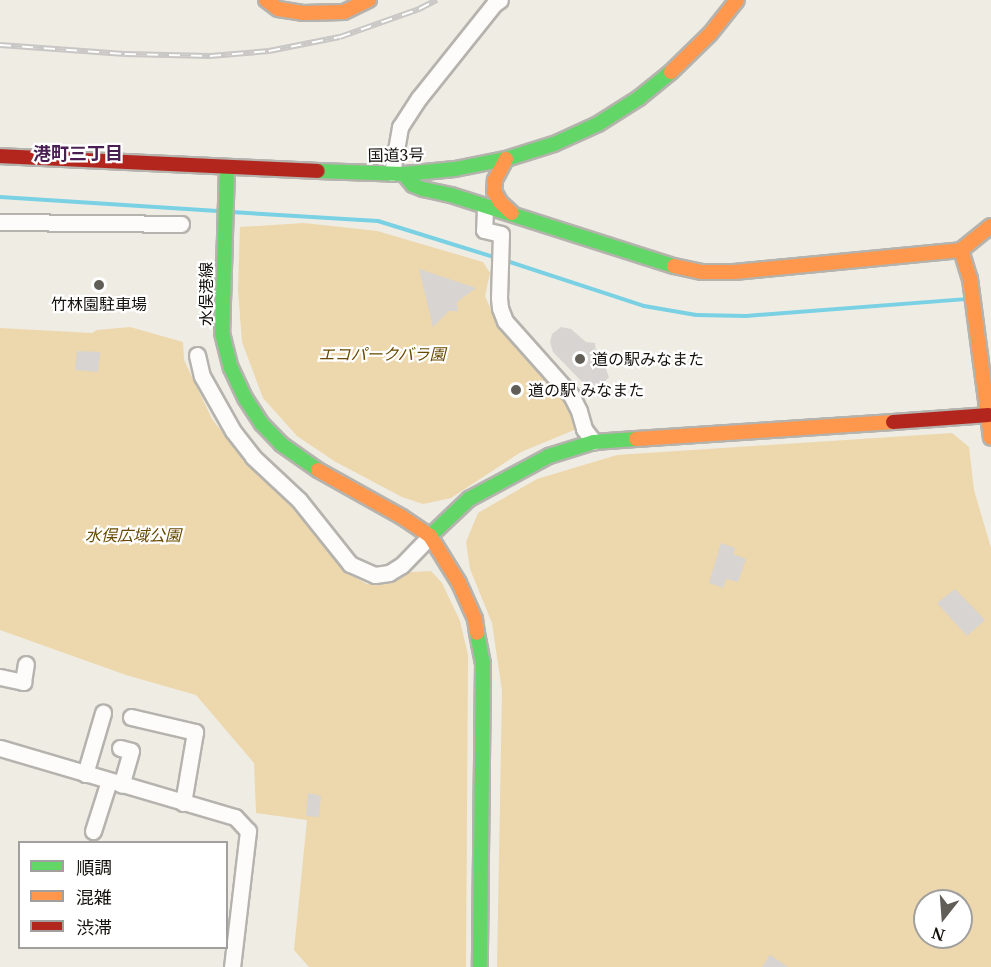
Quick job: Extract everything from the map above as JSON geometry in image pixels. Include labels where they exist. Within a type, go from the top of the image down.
[{"type":"main road","points":[[266,0],[278,9],[303,13],[344,12],[369,0]]},
{"type":"main road","name":"国道3号","points":[[0,156],[227,168],[398,173],[455,169],[506,159],[554,144],[598,124],[639,98],[690,55],[737,0]]},
{"type":"main road","points":[[506,159],[495,180],[494,191],[500,202],[512,213]]},
{"type":"main road","name":"水俣港線","points":[[227,168],[223,232],[222,333],[231,368],[245,398],[262,424],[281,444],[305,463],[402,517],[430,537]]},
{"type":"main road","points":[[398,173],[413,185],[512,213],[671,265],[702,272],[734,272],[961,249],[991,226]]},
{"type":"main road","points":[[961,249],[970,279],[991,438]]},
{"type":"main road","points":[[480,967],[483,664],[475,619],[459,583],[430,537],[477,494],[549,456],[594,442],[989,415]]},
{"type":"street","points":[[291,0],[303,13]]},
{"type":"street","points":[[398,173],[400,128],[419,98],[494,4],[500,0]]},
{"type":"street","points":[[485,207],[484,230],[501,234],[500,308],[506,321],[571,395],[584,429],[594,442]]},
{"type":"street","points":[[0,222],[181,224]]},
{"type":"street","points":[[197,355],[202,376],[233,431],[253,457],[299,500],[350,564],[375,575],[389,573],[402,565],[430,537]]},
{"type":"street","points":[[0,677],[22,687],[26,664]]},
{"type":"street","points":[[85,774],[103,713]]},
{"type":"street","points":[[131,717],[195,732],[183,803]]},
{"type":"street","points":[[0,748],[235,817],[248,831],[232,967]]},
{"type":"street","points":[[93,831],[131,751]]},
{"type":"green space","name":"エコパークバラ園","points":[[304,223],[377,231],[483,262],[490,273],[485,296],[497,323],[569,401],[579,428],[521,452],[451,498],[423,504],[402,497],[334,461],[297,436],[263,398],[242,342],[238,290],[240,227]]},
{"type":"green space","name":"水俣広域公園","points":[[130,327],[183,342],[184,360],[212,419],[244,460],[278,490],[347,573],[367,584],[392,583],[411,572],[431,571],[442,583],[460,621],[468,655],[466,967],[309,967],[294,950],[307,820],[256,813],[254,763],[196,695],[126,675],[0,630],[0,328],[92,333],[97,330]]},
{"type":"green space","points":[[952,433],[969,447],[974,490],[991,548],[991,967],[497,967],[502,691],[492,623],[470,569],[466,542],[478,513],[537,479],[617,455]]},
{"type":"building","points":[[419,269],[476,288],[457,302],[458,311],[449,311],[433,327]]},
{"type":"building","name":"道の駅みなまた","points":[[561,327],[571,329],[586,342],[595,343],[596,353],[609,377],[600,387],[586,386],[553,352],[550,342],[552,334]]},
{"type":"building","points":[[77,351],[100,352],[98,372],[75,370]]},
{"type":"building","points":[[721,543],[735,548],[733,554],[746,559],[738,582],[726,579],[723,588],[709,583]]},
{"type":"building","points":[[955,589],[985,620],[967,636],[937,603]]},
{"type":"building","points":[[308,793],[321,796],[319,817],[306,816]]},
{"type":"building","points":[[770,955],[788,967],[762,967]]},
{"type":"waterway","points":[[0,197],[218,211]]},
{"type":"waterway","points":[[231,212],[378,221],[497,258]]},
{"type":"waterway","points":[[504,260],[644,306],[696,315],[746,316],[965,299]]},
{"type":"railway","points":[[0,45],[125,54],[210,56],[269,51],[340,37],[419,9],[437,0]]},
{"type":"traffic: fast","points":[[318,171],[404,174],[455,169],[506,159],[554,144],[598,124],[639,98],[671,72]]},
{"type":"traffic: fast","points":[[227,168],[222,333],[231,368],[245,398],[262,424],[281,444],[318,470]]},
{"type":"traffic: fast","points":[[404,174],[413,185],[423,189],[451,195],[674,266]]},
{"type":"traffic: fast","points":[[430,536],[469,499],[549,456],[594,442],[636,439]]},
{"type":"traffic: fast","points":[[477,633],[483,664],[480,967]]},
{"type":"traffic: slow","points":[[266,0],[278,9],[303,13],[344,12],[369,0]]},
{"type":"traffic: slow","points":[[671,72],[710,34],[737,0]]},
{"type":"traffic: slow","points":[[506,159],[495,180],[494,191],[500,202],[512,213]]},
{"type":"traffic: slow","points":[[674,266],[702,272],[734,272],[961,250],[991,226]]},
{"type":"traffic: slow","points":[[961,250],[970,279],[991,438]]},
{"type":"traffic: slow","points":[[636,439],[893,422]]},
{"type":"traffic: slow","points":[[318,470],[402,517],[430,536],[459,583],[475,619],[477,633]]},
{"type":"traffic: jam","points":[[0,156],[318,171]]},
{"type":"traffic: jam","points":[[893,422],[989,415]]},
{"type":"place","name":"竹林園駐車場","points":[[99,285]]},
{"type":"place","name":"道の駅みなまた","points":[[580,359]]},
{"type":"place","name":"道の駅 みなまた","points":[[516,390]]},
{"type":"district","name":"港町三丁目","points":[[78,153]]}]
